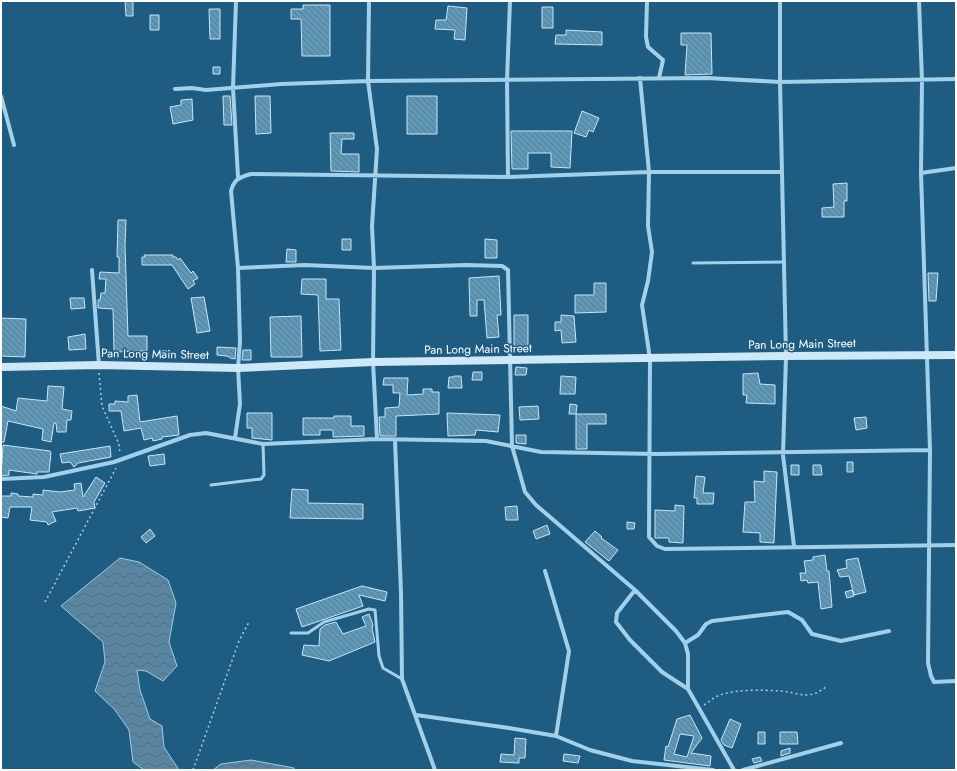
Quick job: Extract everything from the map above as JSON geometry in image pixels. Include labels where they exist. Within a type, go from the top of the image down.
[{"type":"street","points":[[236,1],[234,88],[238,177]]},
{"type":"street","points":[[369,1],[368,81],[377,149],[372,226],[374,268],[373,362],[377,439]]},
{"type":"street","points":[[508,177],[506,80],[510,1]]},
{"type":"street","points":[[647,1],[646,38],[648,47],[663,60],[659,78]]},
{"type":"street","points":[[780,1],[780,82],[786,356],[784,452],[794,546]]},
{"type":"street","points":[[919,1],[922,81],[921,173],[930,450],[928,663],[930,676],[934,682],[956,681]]},
{"type":"street","points":[[640,78],[649,172],[648,226],[652,252],[648,281],[642,305],[650,359],[649,537],[657,546],[665,549],[794,546],[956,545]]},
{"type":"street","points":[[175,89],[234,88],[368,81],[707,78],[780,82],[922,81],[956,79]]},
{"type":"street","points":[[1,96],[14,145]]},
{"type":"street","points":[[921,173],[956,168]]},
{"type":"street","points":[[235,438],[240,404],[238,368],[240,349],[238,268],[231,191],[233,183],[238,177],[251,174],[508,177],[649,172],[782,172]]},
{"type":"street","points":[[238,268],[305,266],[374,268],[502,266],[508,270],[512,446],[525,492],[536,505],[635,590],[676,631],[685,643],[688,654],[688,689]]},
{"type":"street","points":[[92,270],[99,365]]},
{"type":"street","name":"Pan Long Main Street","points":[[1,366],[99,365],[238,368],[373,362],[956,355]]},
{"type":"street","points":[[1,479],[44,477],[121,459],[190,435],[206,433],[263,444],[377,439],[486,441],[541,452],[650,454],[930,450]]},
{"type":"street","points":[[395,440],[401,592],[402,679],[436,770]]},
{"type":"street","points":[[545,571],[569,651],[556,736]]},
{"type":"street","points":[[635,590],[617,613],[616,622],[630,640],[662,672],[688,689],[734,770]]},
{"type":"street","points":[[685,643],[698,635],[706,624],[712,621],[788,612],[802,620],[812,634],[841,641],[889,631]]},
{"type":"street","points":[[416,715],[556,736],[590,750],[632,761],[713,770]]},
{"type":"street","points":[[743,770],[841,743]]},
{"type":"lane","points":[[693,263],[784,262]]},
{"type":"lane","points":[[211,485],[261,479],[264,475],[263,444]]},
{"type":"lane","points":[[291,633],[308,633],[324,622],[369,609],[375,610],[379,656],[383,668],[402,679]]},
{"type":"path","points":[[45,602],[121,459],[119,444],[102,406],[99,365]]},
{"type":"path","points":[[193,770],[238,641],[249,622]]},
{"type":"path","points":[[699,708],[719,695],[742,691],[782,691],[807,696],[818,693],[827,686]]},
{"type":"water","points":[[120,558],[139,562],[168,580],[176,603],[169,642],[177,666],[163,681],[146,671],[137,670],[140,690],[150,719],[162,726],[164,747],[179,770],[144,770],[133,762],[129,730],[115,710],[95,691],[105,662],[103,642],[61,606]]},
{"type":"water","points":[[251,760],[294,768],[294,770],[213,770],[221,764]]},
{"type":"building","points":[[125,1],[133,1],[133,16],[126,16]]},
{"type":"building","points":[[303,5],[330,5],[330,56],[302,56],[301,19],[291,19],[291,9],[303,9]]},
{"type":"building","points":[[448,6],[467,8],[465,40],[454,39],[455,30],[435,29],[436,20],[446,20]]},
{"type":"building","points":[[542,7],[553,7],[553,28],[542,28]]},
{"type":"building","points":[[209,9],[220,9],[220,39],[210,39]]},
{"type":"building","points":[[150,15],[159,15],[159,30],[150,30]]},
{"type":"building","points":[[566,30],[602,32],[602,45],[555,44],[556,35],[566,35]]},
{"type":"building","points":[[681,33],[711,33],[712,74],[685,75],[687,45],[681,45]]},
{"type":"building","points":[[213,67],[220,67],[220,74],[213,74]]},
{"type":"building","points":[[223,96],[230,96],[232,125],[224,125]]},
{"type":"building","points":[[255,96],[270,96],[271,133],[256,134]]},
{"type":"building","points":[[407,96],[437,96],[437,134],[407,134]]},
{"type":"building","points":[[192,99],[193,120],[173,124],[170,107],[181,105],[181,100]]},
{"type":"building","points":[[582,111],[599,118],[593,132],[589,130],[586,137],[574,133]]},
{"type":"building","points":[[511,131],[572,131],[570,168],[551,167],[551,153],[528,153],[528,169],[512,169]]},
{"type":"building","points":[[330,133],[354,133],[354,139],[342,139],[341,154],[359,154],[359,172],[331,171]]},
{"type":"building","points":[[847,183],[847,201],[844,201],[844,217],[822,217],[822,208],[834,207],[833,184]]},
{"type":"building","points":[[118,220],[126,220],[125,246],[128,336],[147,336],[147,351],[114,352],[113,309],[98,308],[98,300],[100,300],[101,293],[105,293],[106,279],[99,279],[100,272],[119,273],[119,257],[117,257]]},
{"type":"building","points":[[342,239],[351,239],[351,250],[342,250]]},
{"type":"building","points":[[485,239],[497,240],[497,258],[485,258]]},
{"type":"building","points":[[287,249],[296,250],[296,262],[286,262]]},
{"type":"building","points":[[144,255],[173,255],[173,257],[176,257],[178,260],[180,258],[191,273],[193,271],[198,278],[193,281],[195,284],[188,289],[172,265],[142,265],[142,257],[145,257]]},
{"type":"building","points":[[928,273],[938,273],[936,301],[929,301]]},
{"type":"building","points":[[499,276],[501,315],[497,315],[499,337],[487,338],[484,300],[477,300],[477,316],[470,316],[469,278]]},
{"type":"building","points":[[302,279],[326,279],[326,299],[339,299],[341,350],[320,351],[318,295],[301,294]]},
{"type":"building","points":[[594,283],[606,283],[606,312],[575,313],[575,295],[594,295]]},
{"type":"building","points":[[204,297],[210,331],[197,333],[191,298]]},
{"type":"building","points":[[70,298],[84,298],[85,308],[71,309]]},
{"type":"building","points":[[514,315],[528,315],[528,349],[514,349]]},
{"type":"building","points":[[561,315],[574,316],[576,342],[562,343],[561,330],[555,331],[555,322],[561,322]]},
{"type":"building","points":[[301,316],[302,357],[271,357],[270,317]]},
{"type":"building","points":[[1,318],[26,319],[25,357],[1,356]]},
{"type":"building","points":[[85,334],[86,349],[69,350],[68,337]]},
{"type":"building","points":[[217,347],[236,348],[235,359],[217,355]]},
{"type":"building","points":[[243,350],[251,350],[251,360],[242,360]]},
{"type":"building","points":[[159,351],[170,351],[171,357],[159,358]]},
{"type":"building","points":[[516,367],[527,368],[526,375],[515,375]]},
{"type":"building","points":[[473,372],[482,372],[482,380],[472,380]]},
{"type":"building","points":[[758,373],[760,384],[775,385],[775,404],[746,403],[747,395],[743,395],[743,374]]},
{"type":"building","points":[[461,376],[462,388],[448,388],[449,377]]},
{"type":"building","points":[[561,376],[576,377],[575,394],[560,394]]},
{"type":"building","points":[[384,378],[408,378],[407,395],[423,394],[423,389],[432,389],[432,392],[439,392],[439,414],[396,416],[396,436],[380,436],[379,417],[385,417],[385,408],[399,407],[400,393],[393,393],[393,385],[383,385]]},
{"type":"building","points":[[48,386],[64,387],[62,409],[72,411],[71,420],[67,420],[66,432],[57,432],[56,423],[54,423],[51,442],[42,440],[43,429],[8,421],[4,442],[1,442],[1,406],[16,411],[18,398],[47,401]]},
{"type":"building","points":[[137,395],[140,422],[177,416],[179,435],[162,437],[162,439],[153,441],[152,438],[144,440],[141,428],[124,431],[121,411],[109,411],[109,404],[115,404],[115,401],[128,402],[128,396]]},
{"type":"building","points":[[570,404],[577,405],[576,414],[569,414]]},
{"type":"building","points":[[538,406],[539,419],[520,420],[519,407]]},
{"type":"building","points":[[247,413],[272,413],[272,440],[252,438],[252,428],[247,428]]},
{"type":"building","points":[[447,413],[500,415],[498,432],[476,430],[475,435],[448,436]]},
{"type":"building","points":[[576,414],[606,414],[606,424],[587,424],[587,449],[576,449]]},
{"type":"building","points":[[334,416],[351,416],[351,426],[364,426],[364,436],[333,437],[333,430],[320,430],[320,435],[303,435],[303,418],[334,418]]},
{"type":"building","points":[[866,417],[867,428],[856,430],[854,418]]},
{"type":"building","points":[[516,435],[526,435],[526,444],[516,443]]},
{"type":"building","points":[[3,445],[50,451],[49,472],[37,472],[37,474],[9,470],[9,475],[1,476]]},
{"type":"building","points":[[110,446],[111,457],[78,463],[74,467],[70,462],[62,463],[60,454]]},
{"type":"building","points":[[164,454],[165,464],[150,466],[148,456]]},
{"type":"building","points":[[847,462],[853,462],[853,472],[847,472]]},
{"type":"building","points":[[791,465],[799,465],[799,475],[791,475]]},
{"type":"building","points":[[813,465],[821,465],[822,475],[813,475]]},
{"type":"building","points":[[764,471],[777,472],[774,543],[760,542],[760,533],[743,532],[745,502],[755,502],[754,481],[764,482]]},
{"type":"building","points":[[696,476],[705,477],[703,493],[714,493],[713,504],[697,504],[697,498],[694,498]]},
{"type":"building","points":[[96,477],[105,483],[94,502],[95,508],[78,511],[77,508],[52,512],[56,521],[48,525],[47,522],[30,520],[32,507],[10,507],[8,518],[1,517],[1,496],[11,496],[11,493],[18,494],[18,496],[33,497],[33,494],[43,495],[43,490],[60,492],[75,490],[74,484],[81,483],[83,497]]},
{"type":"building","points":[[292,489],[308,490],[308,503],[363,504],[363,519],[290,518]]},
{"type":"building","points":[[675,505],[684,506],[683,543],[669,542],[669,538],[655,538],[655,510],[675,511]]},
{"type":"building","points":[[517,506],[518,520],[506,520],[505,507]]},
{"type":"building","points":[[627,522],[635,523],[634,529],[627,529]]},
{"type":"building","points":[[547,525],[550,534],[536,539],[533,531]]},
{"type":"building","points":[[150,529],[155,536],[146,543],[141,537]]},
{"type":"building","points":[[595,531],[602,537],[601,538],[618,550],[609,561],[585,542]]},
{"type":"building","points":[[825,555],[827,571],[829,571],[832,607],[821,609],[818,582],[808,583],[807,580],[801,581],[800,573],[806,573],[804,561],[813,560],[813,557]]},
{"type":"building","points":[[858,558],[866,592],[854,595],[849,576],[840,577],[837,570],[847,568],[846,560]]},
{"type":"building","points":[[362,586],[387,592],[385,601],[359,595],[363,606],[302,627],[296,609]]},
{"type":"building","points":[[852,590],[854,596],[847,598],[845,592]]},
{"type":"building","points":[[369,614],[373,625],[372,628],[375,642],[329,661],[302,655],[304,645],[319,646],[320,629],[325,625],[336,622],[343,634],[366,626],[362,617]]},
{"type":"building","points":[[690,715],[702,738],[691,753],[711,756],[710,766],[664,760],[666,746],[668,747],[677,719]],"holes":[[[680,734],[694,736],[687,757],[674,754]]]},
{"type":"building","points":[[730,719],[741,724],[732,748],[724,745],[721,740]]},
{"type":"building","points":[[758,732],[765,732],[765,744],[758,744]]},
{"type":"building","points":[[780,732],[797,732],[798,744],[780,744]]},
{"type":"building","points":[[515,738],[526,739],[525,758],[519,758],[519,763],[500,762],[501,754],[514,755]]},
{"type":"building","points":[[790,748],[790,753],[781,756],[781,751]]},
{"type":"building","points":[[564,754],[580,756],[578,763],[563,761]]},
{"type":"building","points":[[760,757],[762,761],[754,763],[752,759]]}]
